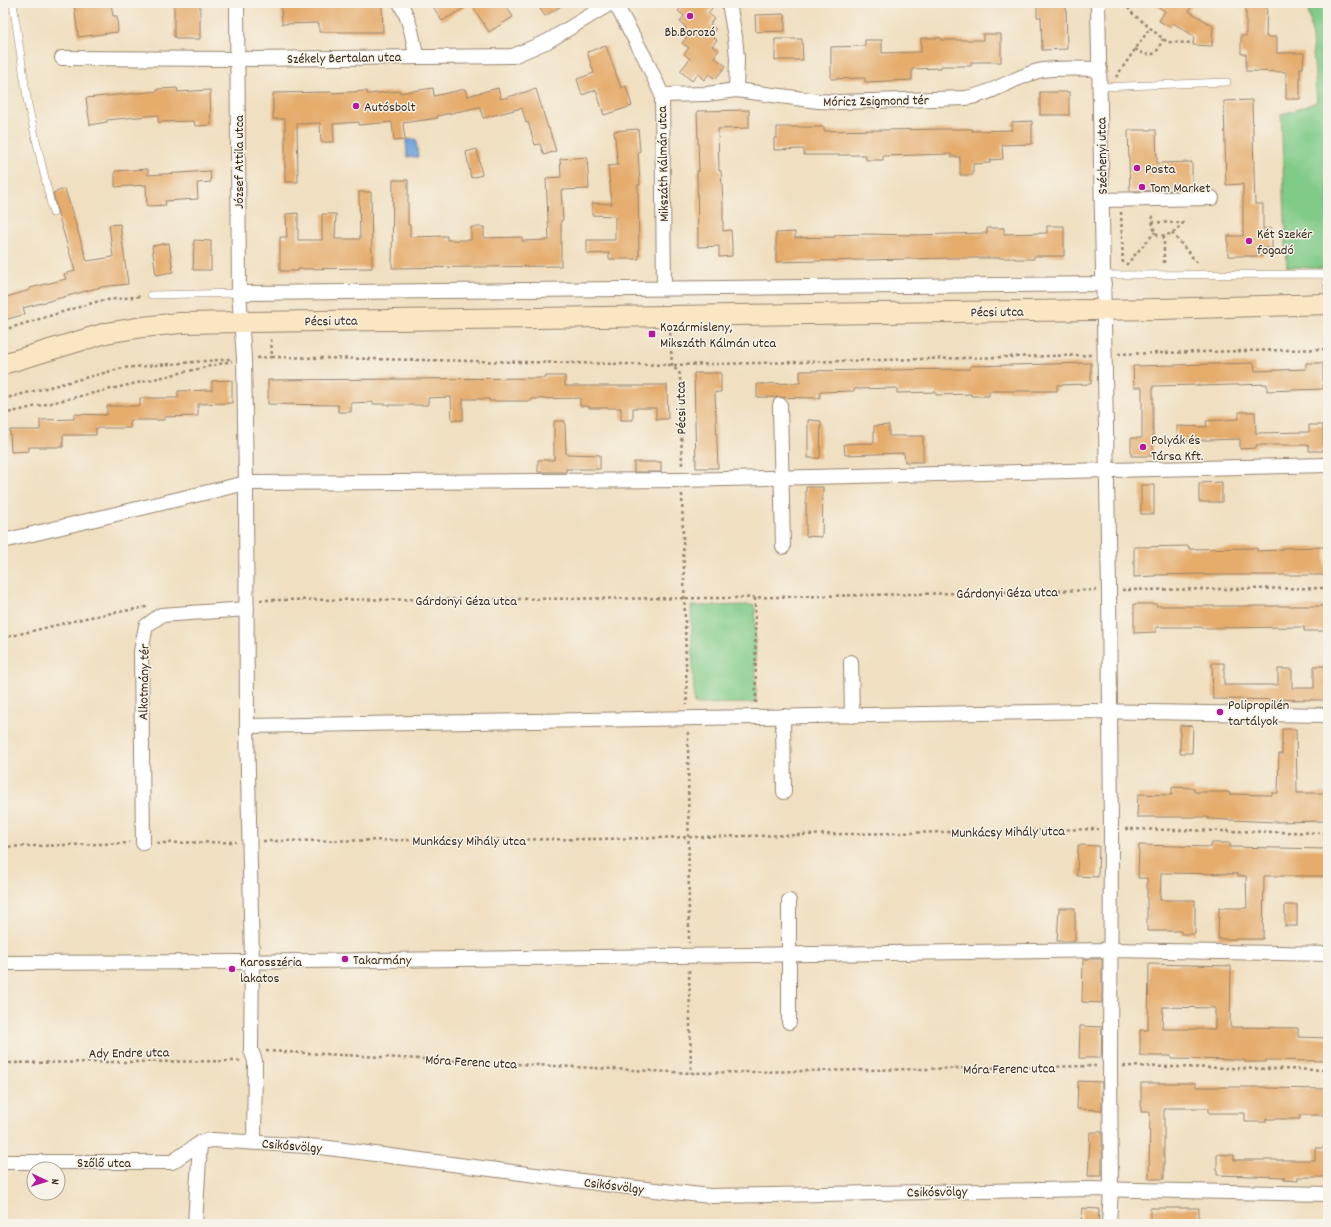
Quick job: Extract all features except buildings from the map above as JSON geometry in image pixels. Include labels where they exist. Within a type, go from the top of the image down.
[{"type":"main road","name":"Pécsi utca","points":[[3,364],[106,333],[143,326],[180,323],[1160,309],[1328,304]]},
{"type":"street","name":"József Attila utca","points":[[237,3],[239,293],[244,358],[247,726],[254,1142]]},
{"type":"street","points":[[400,3],[412,31],[416,56]]},
{"type":"street","name":"Székely Bertalan utca","points":[[62,58],[238,59],[513,56],[548,41],[611,3]]},
{"type":"street","name":"Mikszáth Kálmán utca","points":[[615,3],[641,51],[662,95],[664,288]]},
{"type":"street","points":[[729,3],[737,58],[736,90]]},
{"type":"street","name":"Széchenyi utca","points":[[1098,3],[1100,69],[1104,87],[1102,200],[1109,590],[1111,829],[1111,1189],[1109,1224]]},
{"type":"street","name":"Móricz Zsigmond tér","points":[[662,95],[707,94],[736,90],[818,101],[840,102],[966,98],[991,92],[1040,71],[1100,69]]},
{"type":"street","points":[[1102,200],[1212,198]]},
{"type":"street","points":[[239,293],[664,288],[1104,280]]},
{"type":"street","points":[[780,405],[783,547]]},
{"type":"street","points":[[3,541],[246,483],[682,480],[1328,465]]},
{"type":"street","name":"Alkotmány tér","points":[[143,843],[141,651],[146,626],[161,615],[247,605]]},
{"type":"street","points":[[851,662],[852,716]]},
{"type":"street","points":[[247,726],[1110,711],[1328,715]]},
{"type":"street","points":[[784,716],[784,792]]},
{"type":"street","points":[[789,901],[789,1022]]},
{"type":"street","points":[[3,963],[1110,950],[1328,954]]},
{"type":"street","name":"Csikósvölgy","points":[[200,1143],[206,1140],[213,1140],[321,1147],[620,1186],[710,1196],[1111,1189],[1328,1194]]},
{"type":"street","points":[[195,1224],[200,1143]]},
{"type":"street","name":"Szőlő utca","points":[[3,1162],[172,1162],[200,1143]]},
{"type":"lane","points":[[13,3],[28,105],[53,213]]},
{"type":"lane","points":[[1104,87],[1228,82]]},
{"type":"lane","points":[[1104,280],[1133,275],[1324,274],[1328,289]]},
{"type":"lane","points":[[151,295],[239,293]]},
{"type":"path","points":[[1124,3],[1132,14],[1167,42],[1193,43]]},
{"type":"path","points":[[1104,87],[1135,50],[1150,28]]},
{"type":"path","points":[[1135,50],[1143,54],[1152,54],[1156,52],[1163,39]]},
{"type":"path","points":[[1121,200],[1123,268],[1155,232]]},
{"type":"path","points":[[1152,222],[1183,223],[1172,233],[1164,236],[1158,235],[1155,232],[1152,222],[1153,214]]},
{"type":"path","points":[[1172,233],[1201,266]]},
{"type":"path","points":[[1164,236],[1164,267]]},
{"type":"path","points":[[3,330],[99,301],[151,295]]},
{"type":"path","name":"Pécsi utca","points":[[665,315],[670,333],[672,365],[680,374],[682,480]]},
{"type":"path","points":[[271,321],[272,357]]},
{"type":"path","points":[[3,399],[123,368],[244,358],[272,357],[672,365],[1328,350]]},
{"type":"path","points":[[3,414],[244,358]]},
{"type":"path","points":[[682,480],[688,718],[691,1073]]},
{"type":"path","name":"Gárdonyi Géza utca","points":[[247,605],[354,600],[755,598],[1109,590],[1328,588]]},
{"type":"path","points":[[755,598],[757,716]]},
{"type":"path","points":[[3,638],[90,617],[147,607]]},
{"type":"path","name":"Munkácsy Mihály utca","points":[[250,841],[590,839],[1111,829],[1328,833]]},
{"type":"path","points":[[3,847],[250,841]]},
{"type":"path","name":"Móra Ferenc utca","points":[[253,1056],[378,1056],[691,1073],[1110,1066],[1328,1070]]},
{"type":"path","name":"Ady Endre utca","points":[[3,1063],[253,1056]]},
{"type":"green space","points":[[1307,3],[1328,3],[1328,269],[1287,267],[1281,115],[1317,102],[1311,26]]},
{"type":"green space","points":[[755,605],[756,703],[694,704],[691,606]]},
{"type":"water","points":[[416,139],[418,157],[407,157],[406,140]]},
{"type":"place","name":"Bb.Borozó","points":[[690,16]]},
{"type":"place","name":"Autósbolt","points":[[356,106]]},
{"type":"place","name":"Posta","points":[[1137,168]]},
{"type":"place","name":"Tom Market","points":[[1142,187]]},
{"type":"place","name":"Két Szekér fogadó","points":[[1249,241]]},
{"type":"place","name":"Kozármisleny, Mikszáth Kálmán utca","points":[[652,334]]},
{"type":"place","name":"Polyák és Társa Kft.","points":[[1143,447]]},
{"type":"place","name":"Polipropilén tartályok","points":[[1220,712]]},
{"type":"place","name":"Takarmány","points":[[345,959]]},
{"type":"place","name":"Karosszéria lakatos","points":[[232,969]]}]
